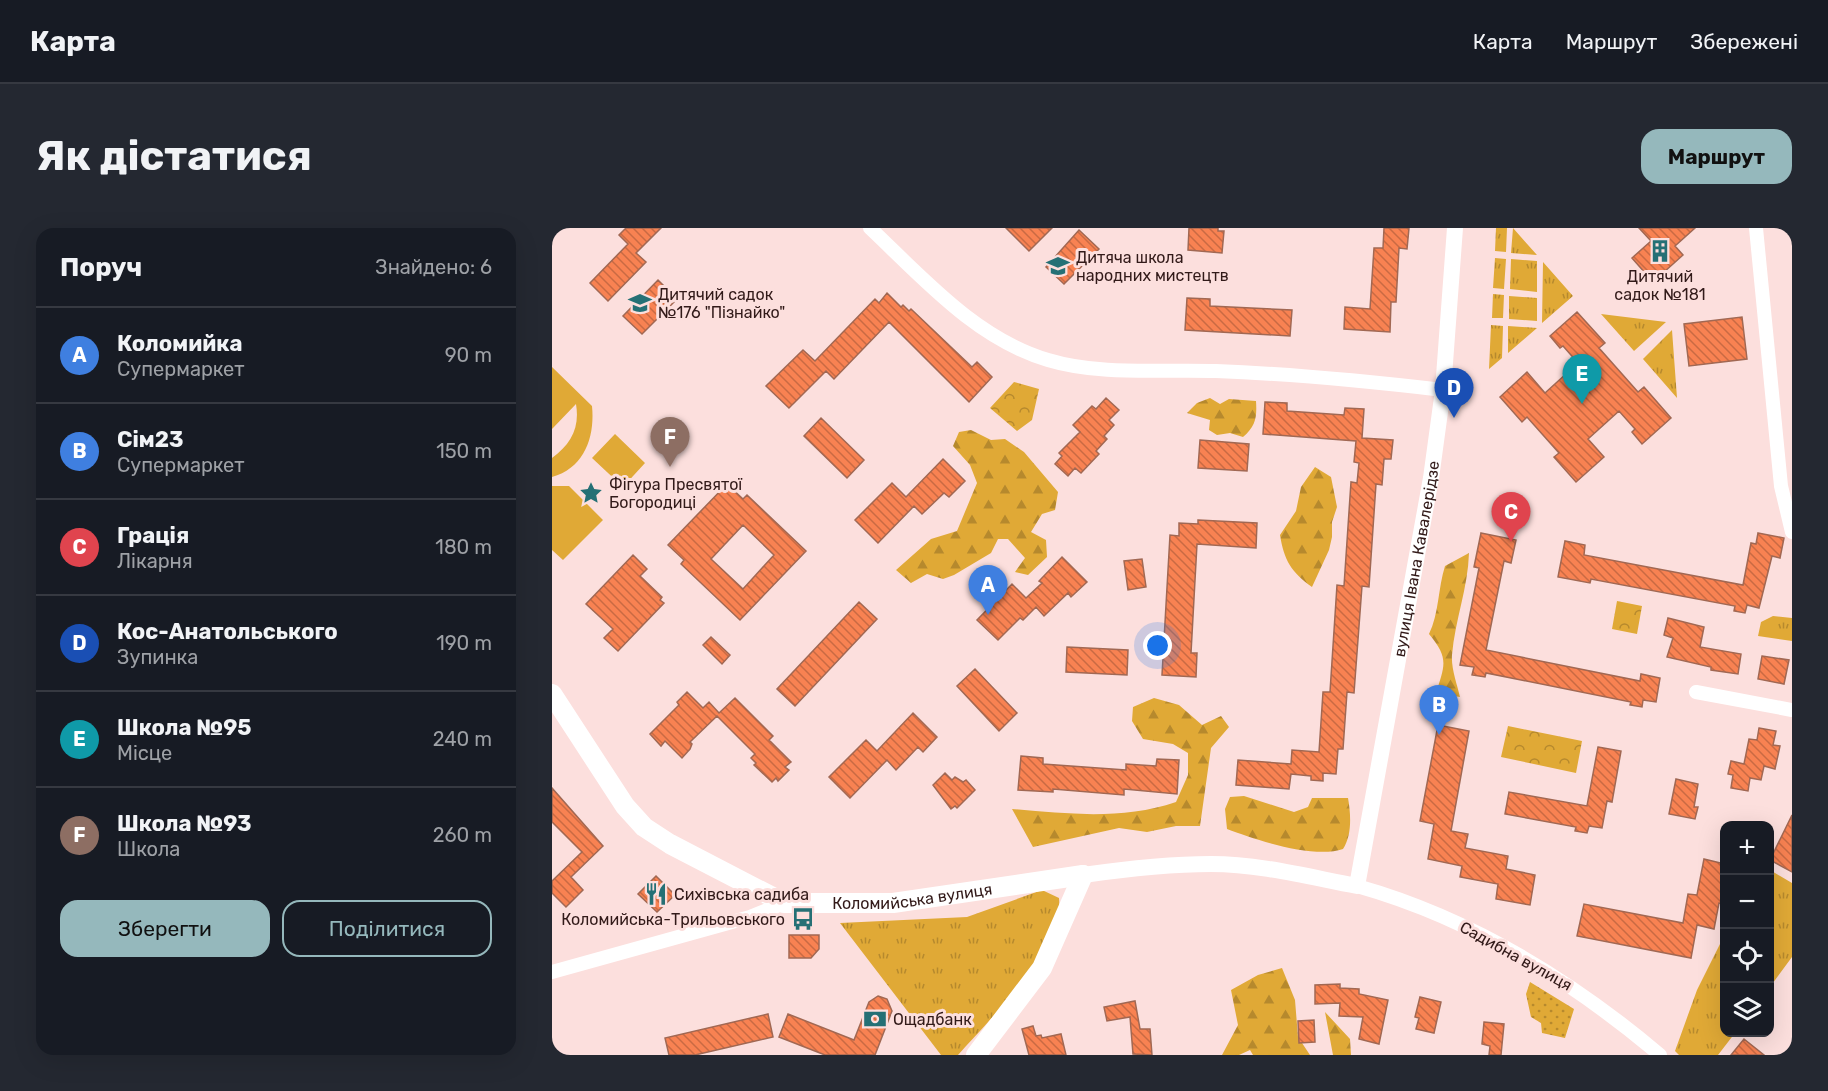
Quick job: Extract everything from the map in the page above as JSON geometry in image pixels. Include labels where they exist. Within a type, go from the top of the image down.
[{"type":"main road","name":"Коломийська вулиця","points":[[552,694],[625,806],[644,827],[670,844],[784,903],[893,903],[1083,875]]},
{"type":"main road","points":[[976,1055],[1042,968],[1083,875]]},
{"type":"street","points":[[870,228],[930,285],[982,327],[1007,342],[1048,360],[1112,369],[1311,375],[1443,390]]},
{"type":"street","name":"вулиця Івана Кавалерідзе","points":[[1357,886],[1421,542],[1443,390],[1455,228]]},
{"type":"street","points":[[1756,228],[1781,486],[1792,532]]},
{"type":"street","points":[[1696,692],[1792,710]]},
{"type":"street","name":"Коломийська вулиця","points":[[1083,875],[1147,867],[1213,864],[1297,873],[1357,886]]},
{"type":"street","name":"Садибна вулиця","points":[[1357,886],[1444,916],[1542,967],[1589,998],[1660,1055]]},
{"type":"street","points":[[552,972],[750,917],[784,903]]},
{"type":"green space","points":[[1496,228],[1507,228],[1506,252],[1495,251]]},
{"type":"green space","points":[[1513,228],[1537,255],[1511,253]]},
{"type":"green space","points":[[1495,258],[1506,259],[1504,289],[1493,288]]},
{"type":"green space","points":[[1511,259],[1537,261],[1537,292],[1510,289]]},
{"type":"green space","points":[[1543,262],[1573,296],[1542,323]]},
{"type":"green space","points":[[1493,294],[1504,295],[1503,318],[1492,318]]},
{"type":"green space","points":[[1509,296],[1537,298],[1537,321],[1509,319]]},
{"type":"green space","points":[[1601,314],[1666,322],[1634,351]]},
{"type":"green space","points":[[1491,325],[1503,326],[1502,358],[1489,369]]},
{"type":"green space","points":[[1508,326],[1537,328],[1508,353]]},
{"type":"green space","points":[[1672,330],[1677,398],[1643,359]]},
{"type":"green space","points":[[552,367],[592,406],[592,428],[586,449],[580,458],[563,473],[552,477],[552,458],[573,435],[577,413],[576,404],[552,429]]},
{"type":"green space","points":[[1014,382],[1039,389],[1032,420],[1017,431],[990,408]]},
{"type":"green space","points":[[1210,398],[1220,404],[1229,399],[1256,401],[1255,421],[1251,429],[1243,437],[1230,433],[1217,435],[1209,430],[1210,420],[1187,413],[1197,403]]},
{"type":"green space","points":[[971,430],[991,440],[1005,439],[1024,452],[1058,492],[1055,510],[1042,514],[1031,532],[1046,540],[1047,557],[1028,575],[1015,572],[1025,558],[1008,539],[998,539],[991,553],[954,575],[943,579],[927,574],[911,583],[896,570],[931,539],[957,531],[977,483],[970,465],[953,446],[959,432]]},
{"type":"green space","points":[[615,434],[645,463],[623,487],[592,458]]},
{"type":"green space","points":[[1315,467],[1331,477],[1337,507],[1332,522],[1329,550],[1312,587],[1290,565],[1280,535],[1296,511],[1301,487]]},
{"type":"green space","points":[[552,486],[569,486],[603,520],[563,560],[552,550]]},
{"type":"green space","points":[[1469,553],[1452,655],[1453,671],[1460,697],[1436,693],[1442,675],[1443,662],[1440,649],[1429,634],[1435,618],[1445,566]]},
{"type":"green space","points":[[1617,601],[1642,606],[1637,634],[1612,629]]},
{"type":"green space","points":[[1773,616],[1792,618],[1792,641],[1758,636],[1761,622]]},
{"type":"green space","points":[[1154,698],[1179,705],[1202,725],[1221,716],[1229,727],[1211,748],[1200,826],[1176,826],[1147,832],[1119,828],[1033,847],[1012,809],[1095,814],[1136,811],[1176,802],[1188,775],[1188,753],[1173,744],[1143,739],[1132,721],[1133,707]]},
{"type":"green space","points":[[1508,726],[1582,741],[1576,773],[1501,757]]},
{"type":"green space","points":[[1244,796],[1294,812],[1308,807],[1312,798],[1348,798],[1350,825],[1346,843],[1343,849],[1317,852],[1269,843],[1227,829],[1225,809],[1230,797]]},
{"type":"green space","points":[[1774,872],[1792,883],[1792,957],[1774,982]]},
{"type":"green space","points":[[1042,890],[1059,898],[1057,917],[1050,938],[1038,960],[1022,981],[958,1055],[941,1055],[840,923],[967,917]]},
{"type":"green space","points":[[1720,944],[1720,1037],[1732,1037],[1718,1055],[1679,1055],[1675,1051],[1697,990]]},
{"type":"green space","points":[[1282,968],[1295,1000],[1298,1037],[1310,1055],[1253,1055],[1250,1050],[1239,1055],[1222,1055],[1238,1025],[1231,990],[1258,975]]},
{"type":"green space","points":[[1530,982],[1574,1009],[1565,1038],[1542,1033],[1541,1023],[1531,1017],[1526,994]]},
{"type":"green space","points":[[1325,1012],[1350,1039],[1351,1055],[1333,1055]]},
{"type":"building","points":[[626,228],[661,228],[636,253],[646,262],[608,301],[590,283],[628,244],[619,235]]},
{"type":"building","points":[[1006,228],[1052,228],[1029,251]]},
{"type":"building","points":[[1189,228],[1218,228],[1218,231],[1224,231],[1222,253],[1188,250]]},
{"type":"building","points":[[1384,228],[1409,228],[1407,249],[1399,248],[1396,302],[1391,302],[1390,332],[1344,329],[1345,307],[1370,309],[1374,248],[1383,248]]},
{"type":"building","name":"Дитячий садок №181","points":[[1639,228],[1695,228],[1675,246],[1683,255],[1653,282],[1632,258],[1651,241]]},
{"type":"building","points":[[1079,230],[1099,249],[1064,284],[1046,267]]},
{"type":"building","points":[[658,280],[677,299],[642,334],[623,316]]},
{"type":"building","points":[[887,293],[901,307],[903,305],[909,311],[911,309],[972,367],[977,362],[992,377],[969,402],[889,322],[834,379],[826,371],[789,408],[766,386],[803,350],[815,361],[875,299],[879,303]]},
{"type":"building","points":[[1187,298],[1210,299],[1210,306],[1292,310],[1290,336],[1185,330]]},
{"type":"building","points":[[1577,312],[1605,343],[1599,348],[1638,392],[1644,387],[1671,418],[1642,444],[1632,432],[1635,429],[1619,411],[1588,439],[1604,457],[1576,482],[1554,457],[1559,453],[1527,417],[1522,422],[1500,397],[1527,372],[1545,393],[1578,363],[1563,346],[1560,348],[1550,336]]},
{"type":"building","points":[[1742,317],[1747,359],[1689,366],[1684,324]]},
{"type":"building","points":[[1106,398],[1119,410],[1109,420],[1114,425],[1104,436],[1107,439],[1096,451],[1099,454],[1081,473],[1075,468],[1068,476],[1055,464],[1062,456],[1059,453],[1080,432],[1073,425],[1092,406],[1096,409]]},
{"type":"building","points":[[1265,402],[1287,403],[1287,411],[1344,415],[1345,408],[1364,409],[1362,438],[1393,440],[1391,459],[1384,459],[1382,485],[1376,484],[1369,587],[1362,586],[1354,693],[1347,692],[1343,749],[1338,749],[1336,774],[1323,773],[1323,781],[1311,780],[1311,776],[1291,774],[1289,789],[1236,785],[1238,760],[1291,764],[1292,750],[1319,752],[1323,692],[1330,692],[1337,585],[1344,586],[1351,482],[1357,483],[1359,463],[1354,462],[1356,441],[1263,434]]},
{"type":"building","points":[[821,418],[864,460],[847,478],[804,436]]},
{"type":"building","points":[[1200,440],[1249,444],[1247,471],[1198,468]]},
{"type":"building","points":[[943,459],[965,481],[949,497],[944,493],[922,514],[914,506],[878,543],[855,520],[892,483],[906,497]]},
{"type":"building","points":[[727,484],[743,499],[747,495],[806,551],[740,620],[681,564],[684,560],[668,545]],"holes":[[[743,525],[774,555],[743,589],[711,559]]]},
{"type":"building","points":[[1198,520],[1257,523],[1256,548],[1197,544],[1191,653],[1197,653],[1196,677],[1162,675],[1170,535],[1179,536],[1179,523],[1198,524]]},
{"type":"building","points":[[1481,533],[1516,540],[1511,563],[1504,561],[1486,650],[1640,681],[1641,674],[1660,678],[1656,702],[1643,700],[1642,707],[1630,705],[1631,702],[1486,673],[1485,677],[1472,675],[1474,667],[1460,665],[1479,568],[1474,567]]},
{"type":"building","points":[[1758,533],[1784,538],[1780,558],[1772,556],[1759,608],[1747,605],[1745,613],[1734,611],[1735,606],[1591,579],[1590,583],[1558,577],[1565,541],[1585,545],[1584,555],[1743,585],[1751,543],[1756,544]]},
{"type":"building","points":[[633,555],[647,569],[640,576],[662,597],[660,600],[664,603],[618,651],[604,638],[613,629],[586,604]]},
{"type":"building","points":[[1062,557],[1087,582],[1071,597],[1068,593],[1044,616],[1036,607],[1023,620],[1020,618],[998,640],[977,620],[1012,584],[1026,598],[1042,583],[1039,581]]},
{"type":"building","points":[[1142,559],[1146,587],[1128,590],[1124,561]]},
{"type":"building","points":[[859,602],[877,619],[795,706],[777,689]]},
{"type":"building","points":[[1668,618],[1704,627],[1700,647],[1741,654],[1738,674],[1711,670],[1711,667],[1667,657],[1673,638],[1664,635]]},
{"type":"building","points":[[711,637],[730,655],[722,664],[703,645]]},
{"type":"building","points":[[1067,647],[1128,650],[1127,675],[1066,672]]},
{"type":"building","points":[[1762,656],[1789,660],[1784,684],[1758,679]]},
{"type":"building","points":[[975,669],[1017,713],[999,731],[957,686]]},
{"type":"building","points":[[687,692],[703,708],[709,702],[719,713],[735,698],[773,736],[769,740],[791,762],[785,767],[789,770],[778,781],[776,778],[772,782],[754,765],[756,763],[751,758],[755,754],[717,716],[690,742],[692,744],[690,749],[682,758],[665,741],[661,746],[650,734],[679,705],[677,702]]},
{"type":"building","points":[[913,713],[937,737],[923,752],[918,747],[896,770],[887,760],[850,798],[829,777],[866,740],[877,751]]},
{"type":"building","points":[[1438,725],[1469,731],[1451,831],[1468,834],[1465,848],[1508,856],[1506,869],[1535,875],[1530,905],[1496,899],[1498,884],[1460,877],[1462,866],[1428,859],[1434,824],[1420,821]]},
{"type":"building","points":[[1759,728],[1776,731],[1773,745],[1780,746],[1775,769],[1764,766],[1761,780],[1750,778],[1748,791],[1731,788],[1733,775],[1728,774],[1731,761],[1744,764],[1749,739],[1757,740]]},
{"type":"building","points":[[1598,747],[1621,751],[1612,802],[1607,801],[1602,828],[1589,826],[1587,833],[1575,831],[1576,827],[1505,814],[1509,792],[1587,806]]},
{"type":"building","points":[[1021,756],[1043,758],[1043,764],[1126,770],[1126,764],[1156,766],[1157,759],[1179,760],[1177,794],[1124,789],[1124,795],[1053,789],[1053,792],[1018,790]]},
{"type":"building","points":[[945,773],[952,780],[955,777],[963,782],[966,780],[975,790],[957,808],[955,806],[951,809],[933,785]]},
{"type":"building","points":[[1676,779],[1698,784],[1694,807],[1698,807],[1695,819],[1669,814]]},
{"type":"building","points":[[552,788],[603,846],[571,877],[583,890],[566,907],[552,893],[552,881],[582,852],[552,822]]},
{"type":"building","points":[[1792,815],[1792,872],[1774,862],[1774,852]]},
{"type":"building","points":[[1704,859],[1720,863],[1720,903],[1714,929],[1697,925],[1691,958],[1577,936],[1584,904],[1683,923],[1688,894],[1697,895]]},
{"type":"building","name":"Сихівська садиба","points":[[656,876],[675,895],[657,912],[638,894]]},
{"type":"building","points":[[789,935],[819,935],[819,949],[811,958],[789,958]]},
{"type":"building","points":[[1340,984],[1340,988],[1359,989],[1359,994],[1388,1000],[1379,1044],[1359,1039],[1363,1017],[1339,1016],[1340,1003],[1315,1004],[1315,985]]},
{"type":"building","points":[[878,996],[887,999],[892,1011],[875,1055],[825,1055],[779,1037],[788,1014],[854,1040],[869,1002]]},
{"type":"building","points":[[1420,997],[1441,1002],[1434,1033],[1416,1029],[1419,1018],[1415,1017]]},
{"type":"building","points":[[1135,1001],[1140,1029],[1150,1029],[1152,1055],[1133,1054],[1130,1017],[1107,1021],[1104,1007]]},
{"type":"building","points":[[768,1014],[773,1037],[695,1055],[669,1055],[665,1038]]},
{"type":"building","points":[[1314,1020],[1315,1042],[1299,1043],[1298,1021]]},
{"type":"building","points":[[1484,1022],[1504,1024],[1501,1055],[1489,1055],[1490,1046],[1482,1044]]},
{"type":"building","points":[[1033,1026],[1036,1036],[1041,1035],[1042,1038],[1061,1034],[1066,1055],[1029,1055],[1022,1029]]},
{"type":"building","points":[[1744,1039],[1764,1055],[1731,1055]]},
{"type":"place","name":"Дитячий садок №181","points":[[1660,251]]},
{"type":"place","name":"Дитяча школа народних мистецтв","points":[[1058,266]]},
{"type":"place","name":"Дитячий садок №176 \"Пізнайко\"","points":[[640,303]]},
{"type":"place","name":"Школа №95","points":[[1582,404]]},
{"type":"place","name":"Кос-Анатольського","points":[[1454,418]]},
{"type":"place","name":"Школа №93","points":[[670,467]]},
{"type":"place","name":"Фігура Пресвятої Богородиці","points":[[591,493]]},
{"type":"place","name":"Грація","points":[[1511,542]]},
{"type":"place","name":"Коломийка","points":[[988,615]]},
{"type":"place","name":"Сім23","points":[[1439,735]]},
{"type":"place","name":"Сихівська садиба","points":[[656,894]]},
{"type":"place","name":"Коломийська-Трильовського","points":[[803,919]]},
{"type":"place","name":"Ощадбанк","points":[[875,1019]]}]
